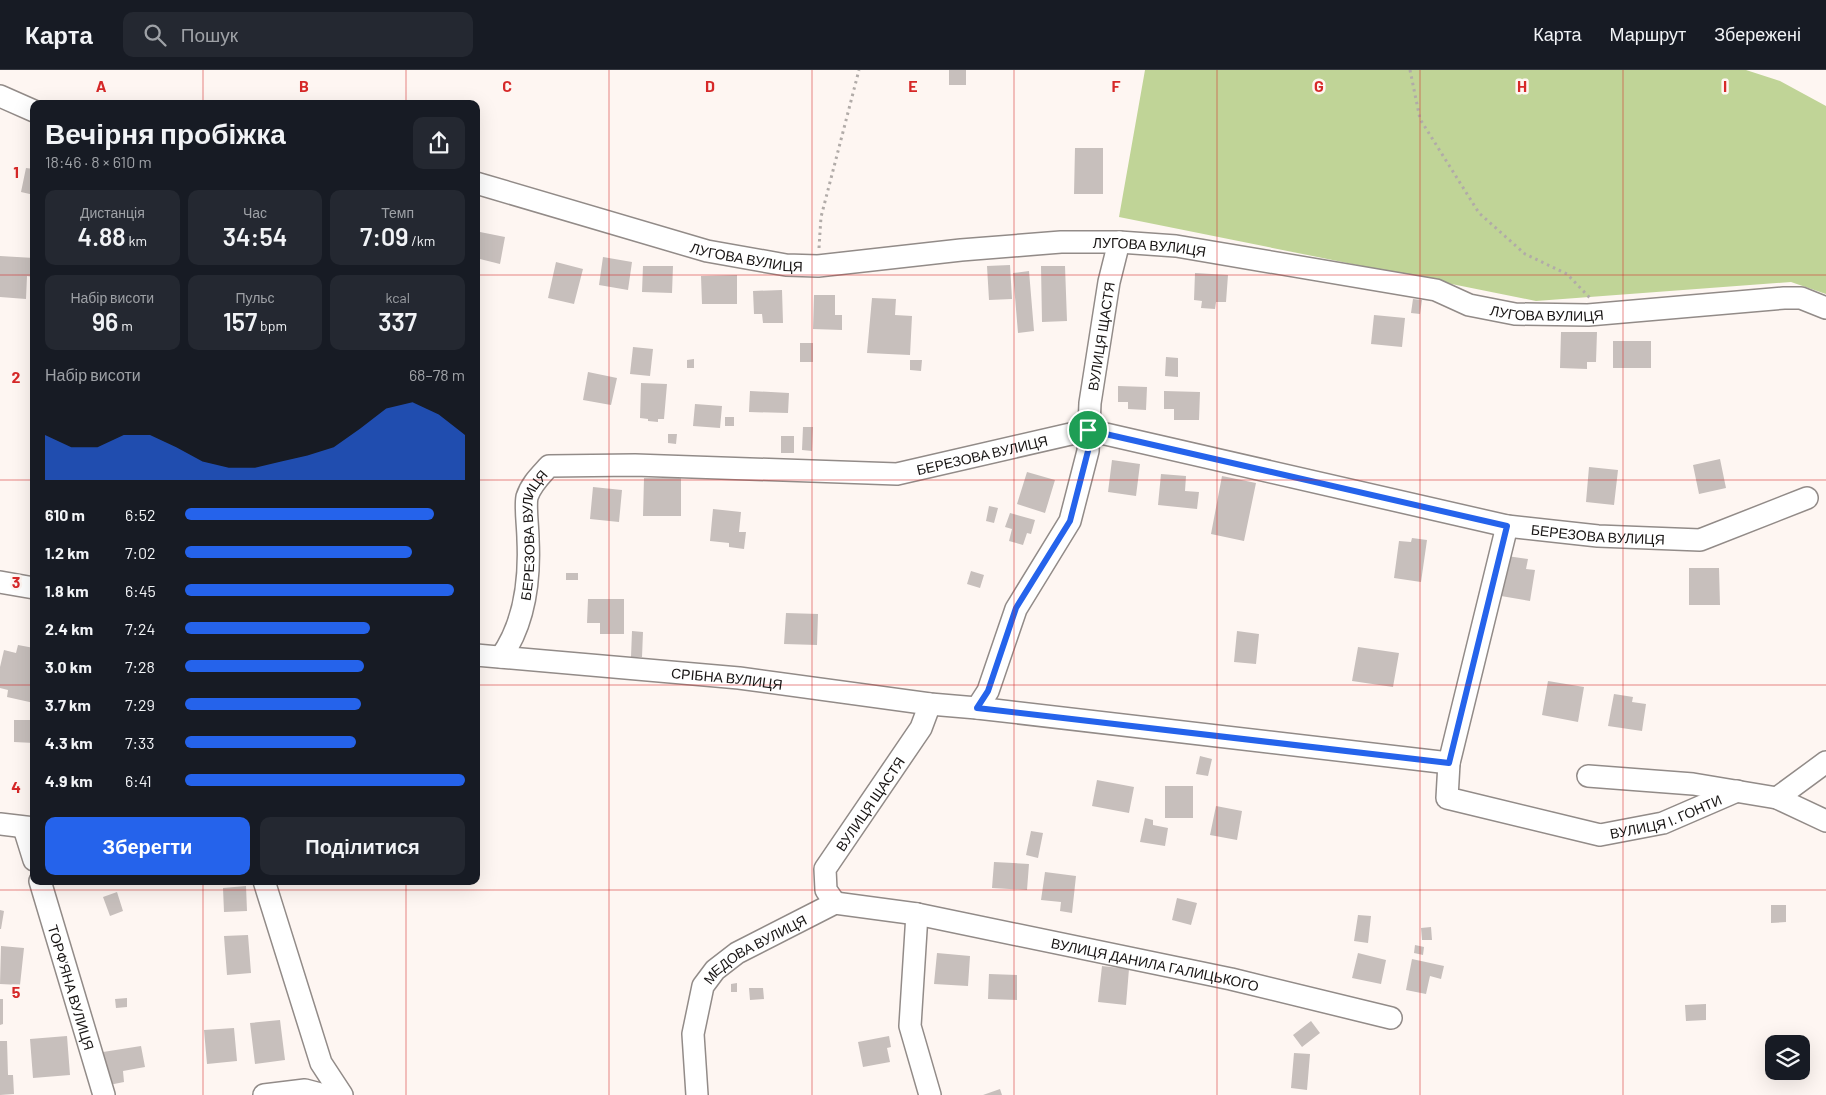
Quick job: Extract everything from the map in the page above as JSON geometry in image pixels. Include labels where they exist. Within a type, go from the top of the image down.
[{"type":"street","points":[[0,96],[30,109]]},
{"type":"street","name":"ЛУГОВА ВУЛИЦЯ","points":[[480,184],[706,251],[786,265],[818,266],[961,250],[1062,242],[1119,242],[1176,246],[1436,290],[1470,305],[1515,314],[1595,314],[1784,298],[1801,298],[1826,308]]},
{"type":"street","name":"ВУЛИЦЯ ЩАСТЯ","points":[[977,708],[988,691],[1016,608],[1070,521],[1088,451],[1090,403],[1108,282],[1119,242]]},
{"type":"street","name":"БЕРЕЗОВА ВУЛИЦЯ","points":[[501,657],[509,645],[523,608],[529,564],[527,498],[533,484],[549,466],[635,465],[897,474],[1088,430],[1507,526],[1598,536],[1700,540],[1807,498]]},
{"type":"street","points":[[1449,763],[1507,526]]},
{"type":"street","points":[[0,582],[30,587]]},
{"type":"street","name":"СРІБНА ВУЛИЦЯ","points":[[480,655],[739,678],[930,704],[1449,763]]},
{"type":"street","name":"ВУЛИЦЯ ЩАСТЯ","points":[[835,903],[826,890],[826,869],[921,728],[930,704]]},
{"type":"street","points":[[1777,798],[1826,762]]},
{"type":"street","name":"ВУЛИЦЯ І. ГОНТИ","points":[[1449,763],[1447,798],[1600,835],[1663,824],[1737,791],[1777,798],[1826,821]]},
{"type":"street","points":[[1588,776],[1693,784],[1737,791]]},
{"type":"street","points":[[0,824],[29,828]]},
{"type":"street","name":"ТОРФ'ЯНА ВУЛИЦЯ","points":[[41,885],[104,1095]]},
{"type":"street","points":[[265,885],[321,1062],[342,1095]]},
{"type":"street","points":[[835,903],[917,914],[910,1026],[930,1095]]},
{"type":"street","name":"МЕДОВА ВУЛИЦЯ","points":[[697,1095],[692,1034],[703,986],[715,970],[736,953],[835,903]]},
{"type":"street","name":"ВУЛИЦЯ ДАНИЛА ГАЛИЦЬКОГО","points":[[917,914],[1231,979],[1391,1018]]},
{"type":"street","points":[[264,1095],[305,1090],[324,1095]]},
{"type":"path","points":[[818,266],[821,217],[860,70]]},
{"type":"path","points":[[1410,70],[1420,119],[1478,213],[1525,254],[1567,274],[1592,301],[1595,314]]},
{"type":"green space","points":[[1145,70],[1746,70],[1780,81],[1826,106],[1826,294],[1791,282],[1536,301],[1119,217]]},
{"type":"building","points":[[949,70],[966,70],[966,85],[949,85]]},
{"type":"building","points":[[1075,148],[1103,148],[1103,194],[1074,194]]},
{"type":"building","points":[[26,168],[30,168],[30,194],[21,192]]},
{"type":"building","points":[[480,232],[505,237],[500,264],[480,259]]},
{"type":"building","points":[[0,256],[30,258],[30,276],[27,276],[26,299],[0,297]]},
{"type":"building","points":[[603,257],[632,262],[628,290],[599,285]]},
{"type":"building","points":[[556,262],[583,269],[574,304],[548,298]]},
{"type":"building","points":[[1010,265],[1012,299],[989,300],[987,266]]},
{"type":"building","points":[[643,266],[673,266],[672,293],[642,292]]},
{"type":"building","points":[[1041,266],[1065,266],[1067,321],[1042,322]]},
{"type":"building","points":[[1029,271],[1034,331],[1018,333],[1013,273]]},
{"type":"building","points":[[1195,273],[1228,275],[1226,302],[1216,302],[1215,309],[1201,308],[1202,301],[1194,300]]},
{"type":"building","points":[[737,275],[737,304],[702,304],[701,276]]},
{"type":"building","points":[[782,290],[783,323],[763,323],[762,314],[754,314],[753,291]]},
{"type":"building","points":[[814,295],[835,295],[835,315],[842,315],[842,330],[813,329]]},
{"type":"building","points":[[872,298],[896,299],[895,315],[912,316],[910,355],[867,353]]},
{"type":"building","points":[[1413,299],[1422,300],[1420,314],[1411,313]]},
{"type":"building","points":[[1374,315],[1405,318],[1402,347],[1371,344]]},
{"type":"building","points":[[1561,332],[1597,332],[1596,362],[1587,362],[1587,369],[1560,368]]},
{"type":"building","points":[[1613,341],[1651,341],[1651,368],[1613,368]]},
{"type":"building","points":[[800,343],[813,343],[813,362],[800,362]]},
{"type":"building","points":[[633,347],[653,349],[650,376],[630,374]]},
{"type":"building","points":[[1166,357],[1178,358],[1178,377],[1165,376]]},
{"type":"building","points":[[694,359],[694,368],[687,368],[687,360]]},
{"type":"building","points":[[910,360],[922,360],[921,371],[910,370]]},
{"type":"building","points":[[588,372],[617,378],[611,405],[583,400]]},
{"type":"building","points":[[641,383],[667,384],[664,419],[658,419],[658,422],[640,418]]},
{"type":"building","points":[[1118,386],[1147,387],[1146,410],[1128,409],[1128,402],[1118,402]]},
{"type":"building","points":[[750,391],[789,393],[788,413],[749,412]]},
{"type":"building","points":[[1164,391],[1200,392],[1199,420],[1174,420],[1174,409],[1164,409]]},
{"type":"building","points":[[695,404],[722,406],[720,428],[693,426]]},
{"type":"building","points":[[725,417],[734,417],[734,426],[725,426]]},
{"type":"building","points":[[803,427],[813,427],[812,451],[802,450]]},
{"type":"building","points":[[668,434],[677,434],[676,444],[668,443]]},
{"type":"building","points":[[781,436],[794,436],[794,453],[781,453]]},
{"type":"building","points":[[1720,459],[1726,488],[1699,494],[1693,465]]},
{"type":"building","points":[[1112,460],[1140,464],[1136,496],[1108,492]]},
{"type":"building","points":[[1589,467],[1618,470],[1614,505],[1586,502]]},
{"type":"building","points":[[1027,472],[1055,480],[1045,513],[1017,504]]},
{"type":"building","points":[[1161,474],[1186,476],[1185,491],[1199,492],[1197,509],[1158,505]]},
{"type":"building","points":[[1222,476],[1256,483],[1244,541],[1211,534]]},
{"type":"building","points":[[644,478],[681,478],[681,516],[643,516]]},
{"type":"building","points":[[593,487],[622,490],[619,522],[590,519]]},
{"type":"building","points":[[989,506],[998,508],[994,523],[986,521]]},
{"type":"building","points":[[713,509],[741,512],[739,532],[746,532],[744,549],[729,547],[729,543],[710,541]]},
{"type":"building","points":[[1010,513],[1035,520],[1031,534],[1027,533],[1023,545],[1009,541],[1012,529],[1005,527]]},
{"type":"building","points":[[1412,538],[1427,540],[1421,582],[1394,578],[1399,541],[1411,542]]},
{"type":"building","points":[[1507,556],[1528,559],[1526,569],[1535,570],[1530,601],[1501,596]]},
{"type":"building","points":[[1689,568],[1719,568],[1720,605],[1689,605]]},
{"type":"building","points":[[971,571],[984,575],[980,588],[967,584]]},
{"type":"building","points":[[566,573],[578,573],[578,580],[566,580]]},
{"type":"building","points":[[588,599],[624,599],[624,634],[600,634],[600,623],[587,623]]},
{"type":"building","points":[[786,613],[818,614],[817,645],[784,644]]},
{"type":"building","points":[[632,631],[643,632],[642,657],[631,657]]},
{"type":"building","points":[[1237,631],[1259,634],[1256,664],[1234,662]]},
{"type":"building","points":[[18,645],[30,647],[30,702],[7,697],[8,690],[0,688],[0,667],[4,650],[16,653]]},
{"type":"building","points":[[1358,647],[1399,653],[1393,687],[1352,681]]},
{"type":"building","points":[[1548,681],[1584,687],[1578,722],[1542,715]]},
{"type":"building","points":[[1614,694],[1633,697],[1632,702],[1646,704],[1642,731],[1608,726]]},
{"type":"building","points":[[14,720],[30,720],[30,743],[14,742]]},
{"type":"building","points":[[1200,756],[1212,759],[1208,776],[1196,774]]},
{"type":"building","points":[[1097,780],[1134,787],[1129,813],[1092,806]]},
{"type":"building","points":[[1165,786],[1193,786],[1193,818],[1165,818]]},
{"type":"building","points":[[1216,806],[1242,811],[1237,840],[1210,835]]},
{"type":"building","points":[[1145,818],[1153,820],[1153,825],[1168,828],[1165,846],[1140,842]]},
{"type":"building","points":[[1031,831],[1043,833],[1038,858],[1026,855]]},
{"type":"building","points":[[994,862],[1029,864],[1027,890],[992,888]]},
{"type":"building","points":[[1045,872],[1076,876],[1072,913],[1060,911],[1061,902],[1041,900]]},
{"type":"building","points":[[246,886],[247,911],[224,912],[223,888]]},
{"type":"building","points":[[117,892],[123,911],[110,916],[103,897]]},
{"type":"building","points":[[1177,898],[1197,903],[1191,925],[1172,920]]},
{"type":"building","points":[[1771,905],[1786,905],[1786,922],[1771,923]]},
{"type":"building","points":[[0,910],[4,911],[1,929],[0,929]]},
{"type":"building","points":[[1358,915],[1371,916],[1368,943],[1354,941]]},
{"type":"building","points":[[1431,927],[1432,940],[1422,940],[1421,928]]},
{"type":"building","points":[[248,935],[251,973],[227,975],[224,936]]},
{"type":"building","points":[[1415,945],[1424,947],[1423,955],[1414,953]]},
{"type":"building","points":[[1,946],[24,948],[20,985],[0,984]]},
{"type":"building","points":[[937,953],[970,956],[968,986],[934,984]]},
{"type":"building","points":[[1358,953],[1386,960],[1381,984],[1352,978]]},
{"type":"building","points":[[1412,959],[1444,966],[1441,979],[1430,976],[1426,994],[1406,990]]},
{"type":"building","points":[[1102,966],[1129,969],[1126,1005],[1098,1002]]},
{"type":"building","points":[[989,974],[1017,975],[1017,1000],[988,999]]},
{"type":"building","points":[[737,983],[737,992],[731,992],[731,984]]},
{"type":"building","points":[[749,988],[763,988],[764,999],[750,1000]]},
{"type":"building","points":[[127,998],[127,1007],[116,1008],[115,999]]},
{"type":"building","points":[[0,999],[3,999],[3,1024],[0,1025]]},
{"type":"building","points":[[1706,1004],[1706,1020],[1686,1021],[1685,1005]]},
{"type":"building","points":[[280,1020],[285,1060],[255,1064],[250,1023]]},
{"type":"building","points":[[1311,1021],[1320,1033],[1302,1047],[1293,1035]]},
{"type":"building","points":[[234,1028],[237,1061],[207,1064],[204,1030]]},
{"type":"building","points":[[67,1036],[70,1075],[33,1078],[30,1039]]},
{"type":"building","points":[[889,1036],[891,1047],[887,1048],[890,1062],[863,1067],[858,1042]]},
{"type":"building","points":[[0,1041],[7,1041],[8,1075],[13,1075],[14,1094],[0,1095]]},
{"type":"building","points":[[141,1046],[145,1067],[123,1071],[124,1082],[109,1085],[103,1052]]},
{"type":"building","points":[[1294,1053],[1310,1054],[1307,1090],[1291,1088]]},
{"type":"building","points":[[1000,1089],[1002,1095],[983,1095]]},
{"type":"route","points":[[1088,430],[1507,526],[1449,763],[977,708],[988,691],[1016,608],[1070,521],[1088,451],[1088,430]]}]
